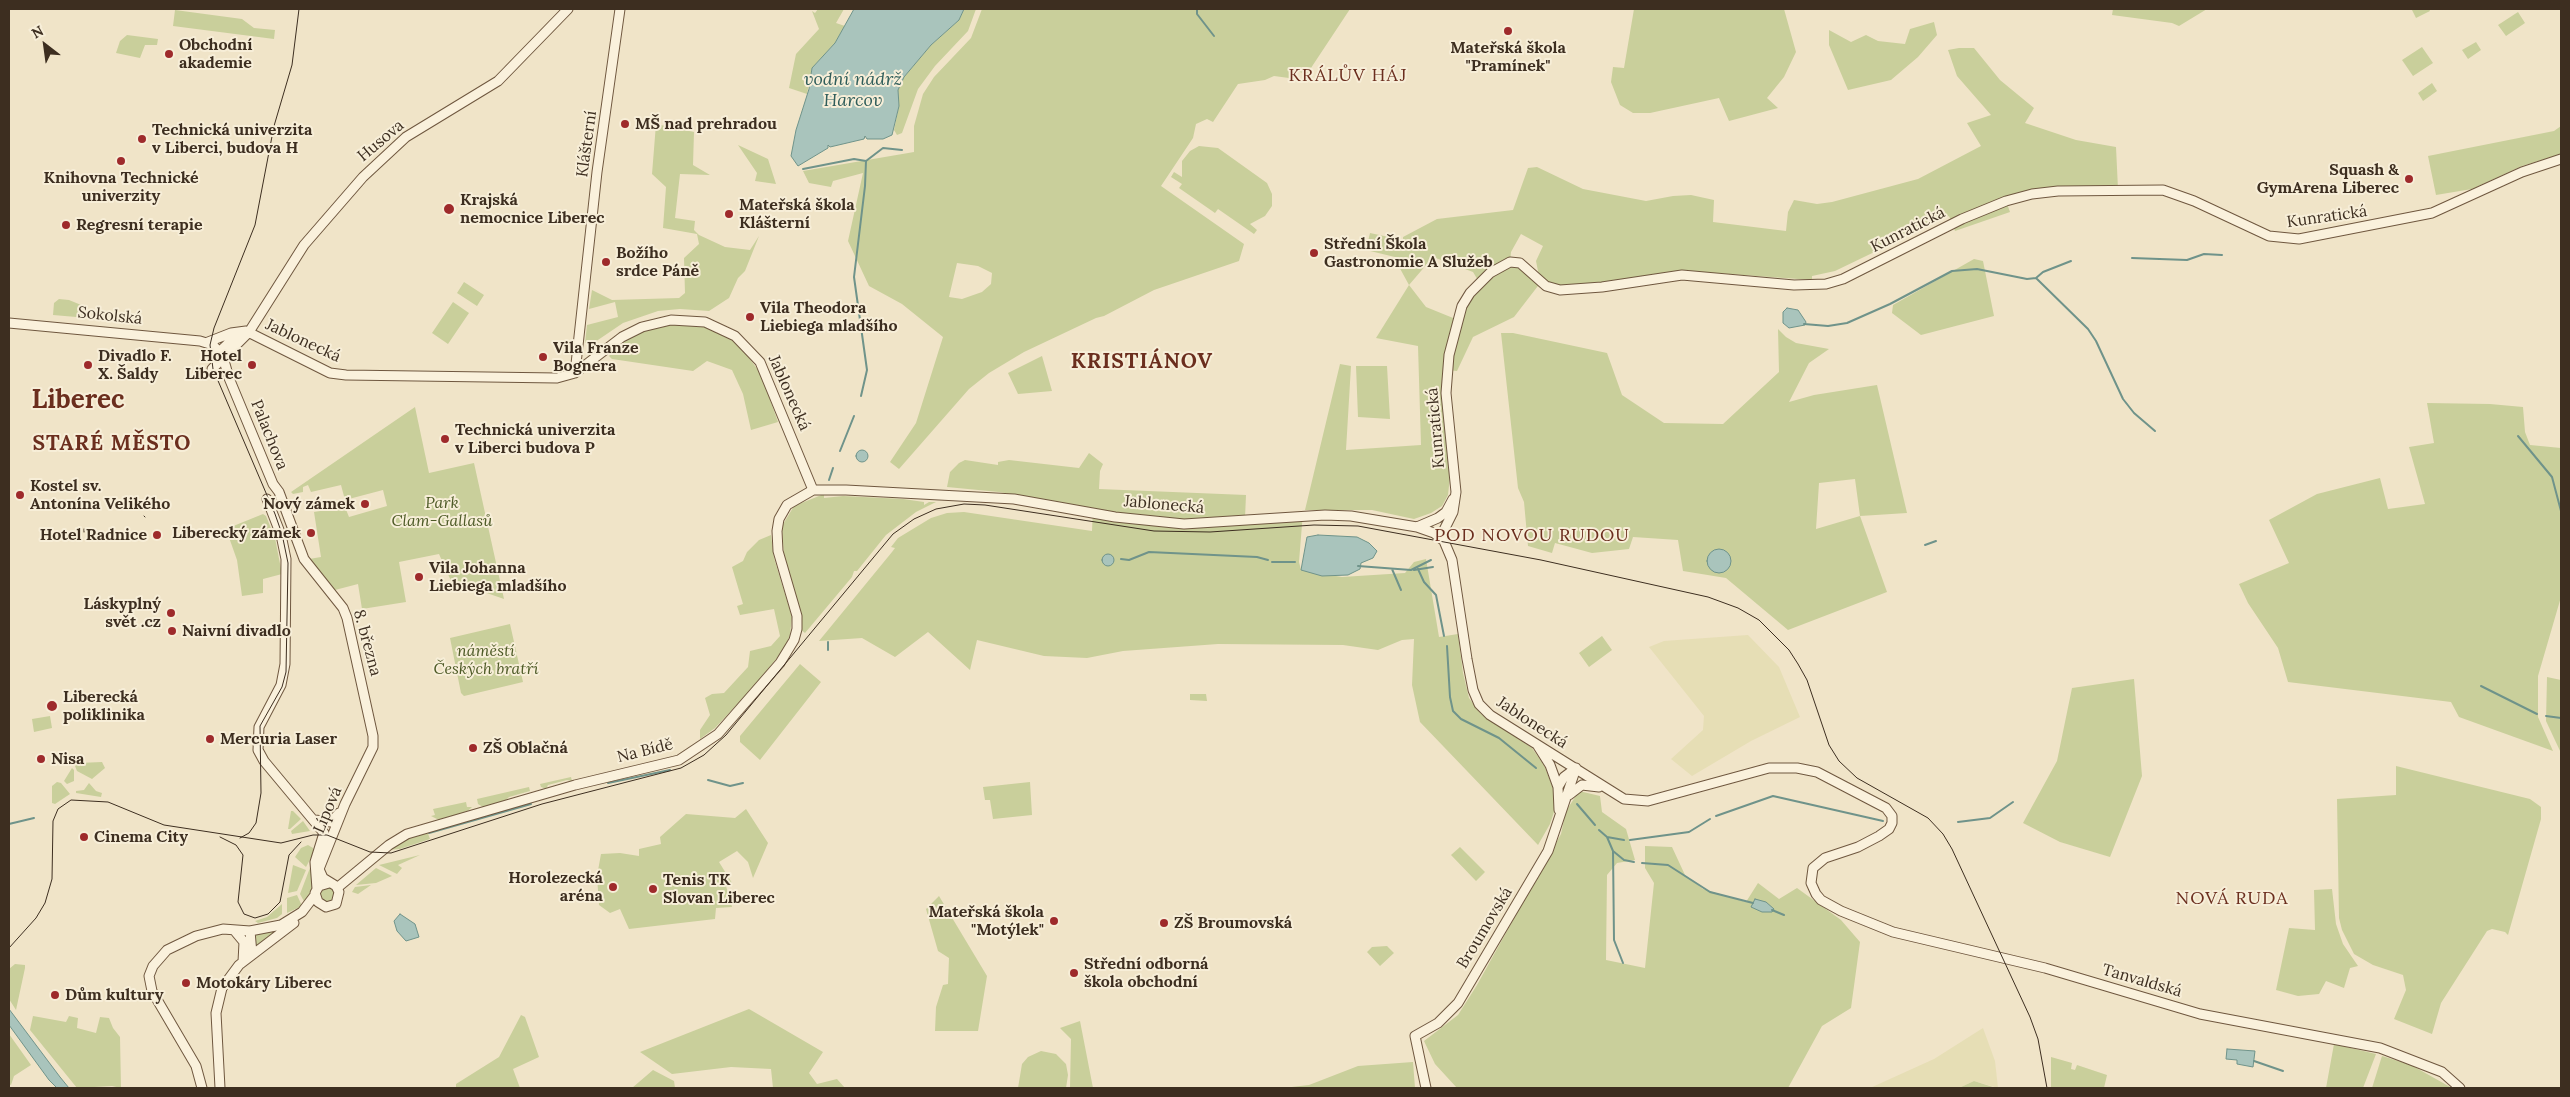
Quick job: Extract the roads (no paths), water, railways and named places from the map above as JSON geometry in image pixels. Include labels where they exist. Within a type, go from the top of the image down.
[{"type":"street","name":"Husova","points":[[220,354],[246,332],[300,251],[363,177],[406,137],[498,81],[568,9]]},
{"type":"street","name":"Klášterní","points":[[575,373],[598,172],[620,9]]},
{"type":"street","name":"Kunratická","points":[[1437,535],[1451,508],[1456,492],[1446,393],[1449,355],[1462,306],[1470,293],[1490,272],[1510,262],[1520,263],[1546,286],[1560,290],[1602,287],[1682,275],[1784,285],[1826,284],[1844,279],[1962,219],[2006,201],[2032,194],[2058,191],[2163,190],[2176,193],[2269,236],[2299,239],[2432,213],[2522,172],[2561,159]]},
{"type":"street","name":"Jablonecká","points":[[246,332],[323,370],[346,375],[550,378],[564,377],[575,373],[622,336],[642,327],[688,320],[718,326],[746,345],[760,362],[813,490],[1014,499],[1124,518],[1184,524],[1325,515],[1352,516],[1417,527],[1437,535],[1448,547],[1452,560],[1473,690],[1479,704],[1490,715],[1576,768],[1606,790],[1627,800],[1648,801],[1769,768],[1797,768],[1817,772],[1886,808],[1892,820],[1885,832],[1858,847],[1818,862],[1812,875],[1811,884],[1816,894]]},
{"type":"street","name":"Sokolská","points":[[9,323],[73,327],[208,342]]},
{"type":"street","points":[[208,342],[246,332]]},
{"type":"street","points":[[208,342],[220,354]]},
{"type":"street","name":"Palachova","points":[[220,354],[273,484],[283,503]]},
{"type":"street","name":"Na Bídě","points":[[333,886],[407,834],[575,784],[679,760],[718,734],[780,663],[794,640],[797,629],[796,612],[778,551],[777,531],[779,519],[787,505],[813,490]]},
{"type":"street","points":[[1417,527],[1431,522],[1446,512],[1456,492]]},
{"type":"street","points":[[202,1088],[196,1066],[157,1002],[150,985],[149,976],[162,954],[196,936],[223,929],[250,931],[270,928],[289,921],[306,908],[316,892],[322,884],[333,886],[339,897],[336,904],[328,907],[322,905],[316,892],[315,862],[324,835],[315,820],[270,768],[258,750],[259,727],[281,685],[285,664],[286,559],[281,535],[266,499]]},
{"type":"street","name":"8. března","points":[[283,503],[304,559],[343,608],[347,618],[372,732],[373,748]]},
{"type":"street","name":"Broumovská","points":[[1536,744],[1550,765],[1558,787],[1559,819]]},
{"type":"street","name":"Lípová","points":[[333,886],[323,878],[319,869],[345,804],[373,748]]},
{"type":"street","points":[[1558,787],[1564,777],[1576,768]]},
{"type":"street","name":"Broumovská","points":[[1426,1088],[1425,1075],[1415,1036],[1438,1023],[1458,1003],[1548,851],[1576,768]]},
{"type":"street","points":[[1567,797],[1576,788],[1588,784],[1606,790]]},
{"type":"street","points":[[315,820],[331,822],[345,804]]},
{"type":"street","name":"Tanvaldská","points":[[1816,894],[1821,900],[1843,912],[1901,934],[2045,968],[2200,1014],[2380,1048],[2442,1072],[2460,1088]]},
{"type":"street","points":[[220,1088],[217,1003],[227,979],[252,954],[322,905]]},
{"type":"street","points":[[234,930],[244,945],[243,962]]},
{"type":"street","points":[[250,931],[252,954]]},
{"type":"water","name":"vodní nádrž Harcov","points":[[854,9],[964,9],[959,20],[931,45],[904,77],[898,90],[899,106],[892,135],[883,139],[867,139],[865,136],[864,139],[830,147],[828,145],[828,148],[798,166],[791,156],[796,130],[809,89],[812,68],[835,43]]},
{"type":"water","points":[[1787,308],[1798,310],[1806,322],[1805,325],[1789,328],[1783,323],[1783,312]]},
{"type":"water","points":[[862,450],[868,456],[862,462],[856,456]]},
{"type":"water","points":[[1318,535],[1357,537],[1369,543],[1377,551],[1373,558],[1361,563],[1360,569],[1348,575],[1322,576],[1301,570],[1307,537]]},
{"type":"water","points":[[1719,549],[1728,552],[1731,561],[1728,570],[1719,573],[1710,570],[1707,561],[1710,552]]},
{"type":"water","points":[[1106,554],[1110,554],[1114,560],[1110,566],[1106,566],[1102,562],[1102,558]]},
{"type":"water","points":[[1755,899],[1766,902],[1774,909],[1772,912],[1762,912],[1751,907]]},
{"type":"water","points":[[400,914],[415,924],[419,937],[406,941],[397,931],[394,921]]},
{"type":"water","points":[[9,1009],[69,1088],[57,1088],[49,1080],[9,1025]]},
{"type":"water","points":[[2227,1049],[2255,1051],[2253,1067],[2237,1064],[2237,1060],[2226,1059]]},
{"type":"waterway","points":[[1197,9],[1197,14],[1214,36]]},
{"type":"waterway","points":[[866,161],[883,148],[902,150]]},
{"type":"waterway","points":[[803,169],[854,159],[866,161],[865,186],[854,277],[867,370],[861,396]]},
{"type":"waterway","points":[[2132,258],[2187,260],[2204,254],[2222,255]]},
{"type":"waterway","points":[[1804,324],[1828,326],[1847,323],[1890,304],[1952,271],[1977,269],[2027,279],[2036,278],[2043,272],[2071,261]]},
{"type":"waterway","points":[[2036,278],[2088,329],[2096,341],[2123,399],[2134,413],[2155,431]]},
{"type":"waterway","points":[[840,451],[854,416]]},
{"type":"waterway","points":[[2518,436],[2552,477],[2561,511]]},
{"type":"waterway","points":[[829,480],[833,468]]},
{"type":"waterway","points":[[1925,545],[1936,541]]},
{"type":"waterway","points":[[1121,559],[1129,560],[1149,552],[1257,557],[1268,560]]},
{"type":"waterway","points":[[1358,566],[1411,570],[1431,560]]},
{"type":"waterway","points":[[1272,562],[1295,562]]},
{"type":"waterway","points":[[1414,570],[1433,567]]},
{"type":"waterway","points":[[1392,569],[1401,590]]},
{"type":"waterway","points":[[1418,569],[1424,582],[1436,595],[1444,636]]},
{"type":"waterway","points":[[828,642],[828,650]]},
{"type":"waterway","points":[[1447,646],[1450,697],[1453,711],[1461,719],[1499,738],[1536,768]]},
{"type":"waterway","points":[[2481,686],[2537,714]]},
{"type":"waterway","points":[[2546,716],[2561,718]]},
{"type":"waterway","points":[[608,783],[670,770]]},
{"type":"waterway","points":[[708,780],[730,786],[743,783]]},
{"type":"waterway","points":[[1716,816],[1773,796],[1883,821]]},
{"type":"waterway","points":[[1958,822],[1990,818],[2013,802]]},
{"type":"waterway","points":[[429,833],[531,804]]},
{"type":"waterway","points":[[1577,804],[1595,825]]},
{"type":"waterway","points":[[9,824],[34,818]]},
{"type":"waterway","points":[[1630,840],[1689,832],[1710,819]]},
{"type":"waterway","points":[[1599,830],[1607,837],[1624,840]]},
{"type":"waterway","points":[[1607,837],[1613,851],[1624,860],[1634,862]]},
{"type":"waterway","points":[[1613,851],[1614,940],[1623,963]]},
{"type":"waterway","points":[[1642,863],[1668,865],[1710,892],[1753,903]]},
{"type":"waterway","points":[[1772,910],[1784,915]]},
{"type":"waterway","points":[[2254,1061],[2283,1071]]},
{"type":"tram line","points":[[240,838],[249,833],[256,823],[261,793],[260,726],[282,687],[286,672],[288,563],[282,534],[275,514],[213,369],[210,345],[214,328],[255,225],[274,126],[292,65],[299,9]]},
{"type":"tram line","points":[[9,948],[36,918],[45,903],[52,879],[53,821],[58,809],[71,800],[108,802],[164,825],[281,843],[313,835],[327,835],[370,852],[391,853],[542,804],[681,768],[704,755],[726,735],[893,534],[914,519],[936,509],[964,504],[985,505],[1154,531],[1210,532],[1314,525],[1358,526],[1541,560],[1708,597],[1738,608],[1759,620],[1789,650],[1798,664],[1807,680],[1829,745],[1839,761],[1857,778],[1928,818],[1943,834],[1952,849],[2030,1017],[2038,1039],[2047,1088]]},
{"type":"tram line","points":[[220,837],[236,845],[243,855],[238,902],[244,914],[255,918],[268,914],[280,902],[289,855],[301,842]]},
{"type":"place","name":"Mateřská škola \"Pramínek\"","points":[[1508,31]]},
{"type":"place","name":"Obchodní akademie","points":[[169,54]]},
{"type":"place","name":"MŠ nad prehradou","points":[[625,124]]},
{"type":"place","name":"Technická univerzita v Liberci, budova H","points":[[142,139]]},
{"type":"place","name":"Knihovna Technické univerzity","points":[[121,161]]},
{"type":"place","name":"Squash & GymArena Liberec","points":[[2409,179]]},
{"type":"place","name":"Krajská nemocnice Liberec","points":[[449,209]]},
{"type":"place","name":"Mateřská škola Klášterní","points":[[729,214]]},
{"type":"place","name":"Regresní terapie","points":[[66,225]]},
{"type":"place","name":"Střední Škola Gastronomie A Služeb","points":[[1314,253]]},
{"type":"place","name":"Božího srdce Páně","points":[[606,262]]},
{"type":"place","name":"Vila Theodora Liebiega mladšího","points":[[750,317]]},
{"type":"place","name":"Vila Franze Bognera","points":[[543,357]]},
{"type":"place","name":"Divadlo F. X. Šaldy","points":[[88,365]]},
{"type":"place","name":"Hotel Liberec","points":[[252,365]]},
{"type":"place","name":"Technická univerzita v Liberci budova P","points":[[445,439]]},
{"type":"place","name":"Kostel sv. Antonína Velikého","points":[[20,495]]},
{"type":"place","name":"Nový zámek","points":[[365,504]]},
{"type":"place","name":"Liberecký zámek","points":[[311,533]]},
{"type":"place","name":"Hotel Radnice","points":[[157,535]]},
{"type":"place","name":"Vila Johanna Liebiega mladšího","points":[[419,577]]},
{"type":"place","name":"Láskyplný svět .cz","points":[[171,613]]},
{"type":"place","name":"Naivní divadlo","points":[[172,631]]},
{"type":"place","name":"Liberecká poliklinika","points":[[52,706]]},
{"type":"place","name":"Mercuria Laser","points":[[210,739]]},
{"type":"place","name":"ZŠ Oblačná","points":[[473,748]]},
{"type":"place","name":"Nisa","points":[[41,759]]},
{"type":"place","name":"Cinema City","points":[[84,837]]},
{"type":"place","name":"Horolezecká aréna","points":[[613,887]]},
{"type":"place","name":"Tenis TK Slovan Liberec","points":[[653,889]]},
{"type":"place","name":"Mateřská škola \"Motýlek\"","points":[[1054,921]]},
{"type":"place","name":"ZŠ Broumovská","points":[[1164,923]]},
{"type":"place","name":"Střední odborná škola obchodní","points":[[1074,973]]},
{"type":"place","name":"Motokáry Liberec","points":[[186,983]]},
{"type":"place","name":"Dům kultury","points":[[55,995]]},
{"type":"district","name":"KRÁLŮV HÁJ","points":[[1348,76]]},
{"type":"district","name":"KRISTIÁNOV","points":[[1142,362]]},
{"type":"district","name":"Liberec","points":[[78,401]]},
{"type":"district","name":"STARÉ MĚSTO","points":[[112,444]]},
{"type":"district","name":"POD NOVOU RUDOU","points":[[1532,536]]},
{"type":"district","name":"NOVÁ RUDA","points":[[2232,899]]},
{"type":"park label","name":"Park Clam-Gallasů","points":[[442,512]]},
{"type":"park label","name":"náměstí Českých bratří","points":[[486,660]]}]
